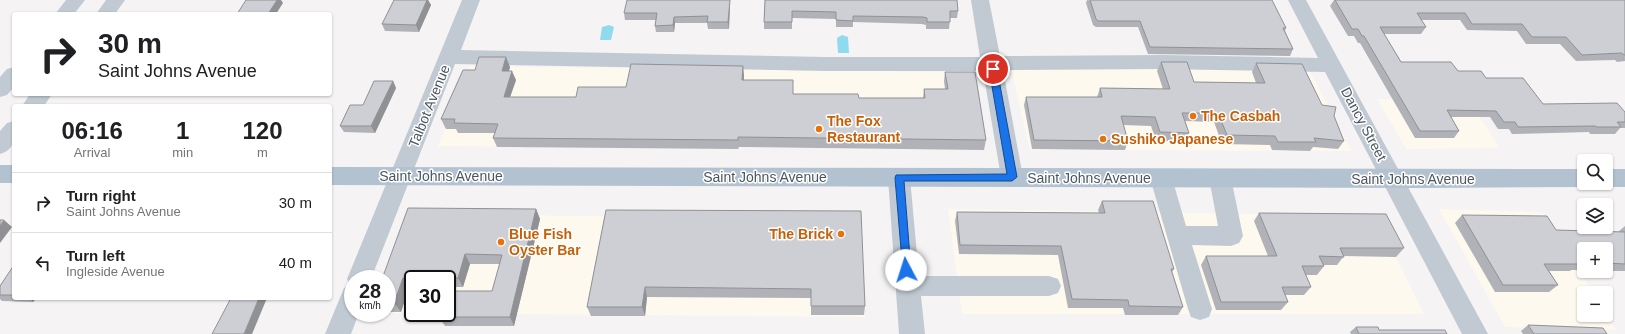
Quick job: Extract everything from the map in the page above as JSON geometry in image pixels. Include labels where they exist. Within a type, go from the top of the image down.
[{"type":"main road","points":[[0,174],[12,174]]},
{"type":"main road","name":"Saint Johns Avenue","points":[[332,176],[1394,179],[1577,178]]},
{"type":"main road","points":[[1613,178],[1625,178]]},
{"type":"street","points":[[66,12],[76,0]]},
{"type":"street","points":[[107,12],[116,0]]},
{"type":"street","name":"Talbot Avenue","points":[[363,270],[471,0]]},
{"type":"street","points":[[980,0],[1012,177]]},
{"type":"street","name":"Dancy Street","points":[[1297,0],[1394,179],[1475,334]]},
{"type":"street","points":[[445,66],[1163,62],[1332,66]]},
{"type":"street","points":[[445,66],[571,73]]},
{"type":"street","points":[[0,90],[12,76]]},
{"type":"street","points":[[34,104],[40,96]]},
{"type":"street","points":[[0,146],[12,131]]},
{"type":"street","points":[[899,178],[912,334]]},
{"type":"street","points":[[1161,178],[1200,310]]},
{"type":"street","points":[[1177,236],[1231,236],[1220,178]]},
{"type":"street","points":[[908,286],[1049,286]]},
{"type":"street","points":[[338,334],[344,318]]},
{"type":"shaded area","points":[[1305,62],[1352,151],[1030,150],[1010,65]]},
{"type":"shaded area","points":[[470,66],[972,72],[983,149],[438,146]]},
{"type":"shaded area","points":[[1377,99],[1468,99],[1500,148],[1406,149]]},
{"type":"shaded area","points":[[948,209],[1376,216],[1424,314],[962,314]]},
{"type":"shaded area","points":[[1439,209],[1542,212],[1577,268],[1577,278],[1584,278],[1589,286],[1577,286],[1577,322],[1611,322],[1616,330],[1505,327]]},
{"type":"shaded area","points":[[414,214],[862,219],[865,317],[456,314],[456,270],[404,270],[404,313],[396,313],[396,270],[394,270]]},
{"type":"water","points":[[609,25],[614,27],[611,40],[600,40],[602,27]]},
{"type":"water","points":[[842,35],[848,37],[849,53],[838,53],[837,38]]},
{"type":"building","points":[[246,0],[277,0],[269,12],[238,12]]},
{"type":"building","points":[[394,0],[427,0],[416,25],[382,24]]},
{"type":"building","points":[[627,0],[730,0],[728,22],[707,22],[708,16],[674,17],[673,25],[655,26],[657,13],[624,13]]},
{"type":"building","points":[[765,0],[957,0],[958,11],[950,11],[950,22],[927,22],[927,18],[923,17],[853,16],[853,21],[836,20],[836,12],[792,11],[792,22],[764,22]]},
{"type":"building","points":[[1090,0],[1272,0],[1286,28],[1283,28],[1293,49],[1150,47],[1140,21],[1098,21]]},
{"type":"building","points":[[1335,0],[1625,0],[1625,55],[1622,53],[1582,55],[1566,37],[1532,37],[1522,24],[1472,24],[1465,13],[1417,13],[1426,27],[1380,27],[1401,62],[1451,62],[1458,71],[1481,71],[1486,78],[1523,78],[1543,104],[1617,103],[1625,112],[1625,122],[1617,122],[1621,127],[1518,127],[1515,122],[1504,122],[1496,111],[1447,110],[1459,131],[1420,131],[1364,36],[1362,36],[1358,29],[1352,29]]},
{"type":"building","points":[[479,57],[506,57],[502,71],[512,71],[504,97],[576,97],[578,87],[626,87],[631,64],[743,66],[742,80],[793,80],[793,94],[858,94],[859,98],[925,98],[924,89],[948,89],[945,72],[975,72],[986,140],[738,137],[738,140],[493,138],[498,124],[454,123],[455,119],[441,119],[463,70],[475,70]]},
{"type":"building","points":[[1161,62],[1187,62],[1194,82],[1265,83],[1256,63],[1302,64],[1322,105],[1336,107],[1334,116],[1344,141],[1314,138],[1316,142],[1278,142],[1275,136],[1227,135],[1218,113],[1182,113],[1189,133],[1160,132],[1155,117],[1121,116],[1128,141],[1034,140],[1026,97],[1102,97],[1100,88],[1170,89]]},
{"type":"building","points":[[374,81],[393,81],[371,126],[340,126],[350,105],[363,105]]},
{"type":"building","points":[[1102,201],[1153,201],[1174,269],[1171,269],[1183,307],[1129,306],[1128,300],[1072,299],[1061,246],[960,245],[957,212],[1105,213]]},
{"type":"building","points":[[408,208],[536,209],[510,317],[456,317],[456,291],[492,291],[502,255],[465,254],[458,278],[456,278],[456,270],[404,270],[404,278],[396,297],[396,270],[385,270]]},
{"type":"building","points":[[606,210],[861,211],[865,306],[811,306],[811,289],[645,287],[642,307],[587,307]]},
{"type":"building","points":[[1259,213],[1386,214],[1404,248],[1340,248],[1344,257],[1319,256],[1324,266],[1302,266],[1311,287],[1282,287],[1288,302],[1221,302],[1206,256],[1277,256]]},
{"type":"building","points":[[1462,215],[1547,216],[1556,230],[1577,231],[1577,234],[1613,234],[1613,232],[1625,232],[1625,264],[1613,263],[1613,242],[1577,242],[1577,264],[1544,264],[1558,285],[1503,285]]},
{"type":"building","points":[[0,220],[4,220],[0,226]]},
{"type":"building","points":[[12,268],[12,295],[0,295],[0,286]]},
{"type":"building","points":[[230,300],[258,300],[244,334],[212,334]]},
{"type":"building","points":[[1528,325],[1603,328],[1607,334],[1534,334]]},
{"type":"building","points":[[1356,327],[1378,327],[1379,330],[1445,330],[1447,334],[1359,334]]},
{"type":"place","name":"The Casbah","points":[[1193,116]]},
{"type":"place","name":"The Fox Restaurant","points":[[819,129]]},
{"type":"place","name":"Sushiko Japanese","points":[[1103,139]]},
{"type":"place","name":"The Brick","points":[[841,234]]},
{"type":"place","name":"Blue Fish Oyster Bar","points":[[501,242]]},
{"type":"route","points":[[906,270],[899,178],[1012,177],[993,69]]}]
